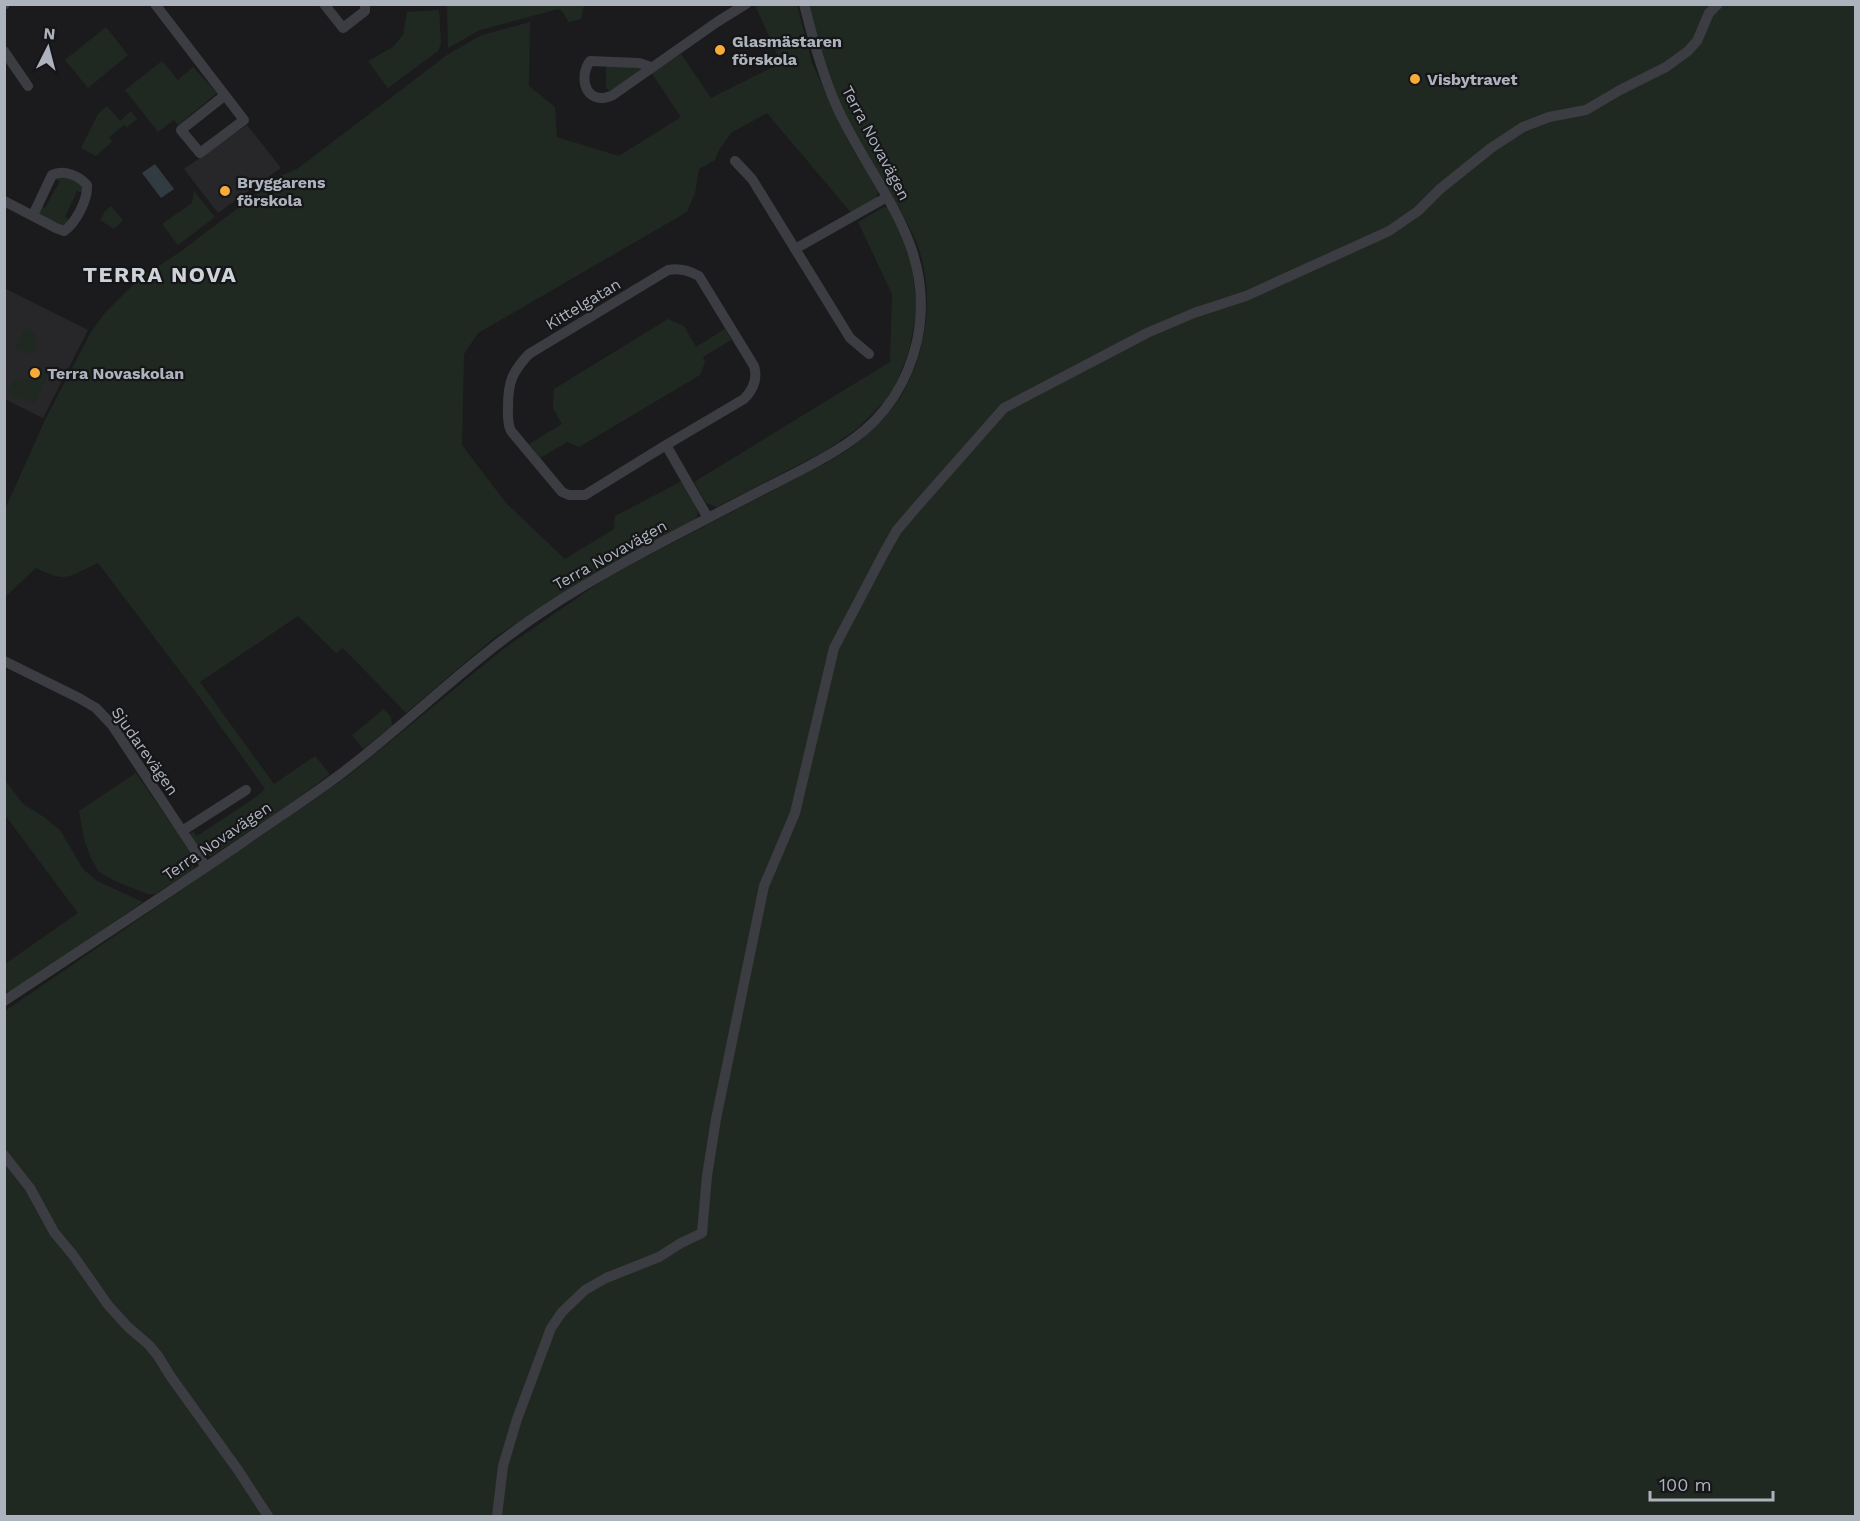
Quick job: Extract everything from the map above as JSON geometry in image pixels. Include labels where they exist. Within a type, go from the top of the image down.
[{"type":"street","points":[[154,4],[244,120],[200,153],[181,130],[225,96]]},
{"type":"street","points":[[324,4],[343,28],[365,11],[365,4]]},
{"type":"street","points":[[651,67],[639,63],[590,62],[584,71],[584,85],[596,97],[604,99],[613,95],[746,4]]},
{"type":"street","name":"Terra Novavägen","points":[[4,1001],[344,772],[499,643],[539,613],[606,571],[708,519],[854,439],[877,418],[893,399],[912,361],[917,341],[922,302],[920,280],[914,254],[904,228],[836,106],[819,60],[804,4]]},
{"type":"street","points":[[497,1516],[503,1466],[517,1419],[551,1328],[562,1312],[585,1290],[599,1282],[659,1257],[702,1233],[707,1176],[716,1119],[764,886],[795,813],[834,648],[897,530],[1004,408],[1147,333],[1194,313],[1246,296],[1389,231],[1418,211],[1440,189],[1491,148],[1523,127],[1549,117],[1586,110],[1666,67],[1688,51],[1697,41],[1709,13],[1718,4]]},
{"type":"street","points":[[4,51],[28,86]]},
{"type":"street","points":[[735,161],[752,179],[850,338],[869,354]]},
{"type":"street","points":[[4,201],[64,231],[71,226],[87,192],[87,185],[83,180],[64,172],[52,175],[33,215]]},
{"type":"street","points":[[795,249],[887,197]]},
{"type":"street","name":"Kittelgatan","points":[[674,269],[692,272],[699,276],[754,366],[756,373],[752,389],[744,399],[666,445],[585,495],[569,495],[556,487],[511,431],[507,420],[508,387],[518,366],[529,354],[668,270],[674,269]]},
{"type":"street","points":[[666,445],[708,519]]},
{"type":"street","name":"Sjudarevägen","points":[[4,661],[96,708],[112,725],[206,867]]},
{"type":"street","points":[[182,831],[246,790]]},
{"type":"street","points":[[4,1155],[30,1188],[54,1232],[108,1305],[158,1356],[268,1516]]},
{"type":"shaded area","points":[[447,4],[584,5],[581,19],[569,22],[558,9],[480,30],[448,48]]},
{"type":"shaded area","points":[[755,5],[797,5],[812,63],[848,141],[878,191],[876,200],[852,214],[767,113],[731,133],[715,160],[699,169],[695,193],[687,212],[478,333],[464,354],[462,445],[506,503],[565,559],[614,529],[615,516],[682,481],[696,505],[698,514],[694,521],[593,574],[495,637],[406,713],[343,648],[336,653],[298,616],[200,682],[274,784],[315,756],[330,774],[287,806],[211,856],[204,855],[190,834],[193,831],[197,836],[265,789],[201,699],[98,563],[74,575],[62,577],[36,568],[5,597],[5,509],[46,418],[91,332],[104,314],[140,278],[180,252],[280,176],[297,169],[447,55],[482,35],[530,22],[529,86],[555,107],[557,137],[619,156],[681,117],[651,72],[681,54],[711,98],[781,63]]},
{"type":"shaded area","points":[[808,5],[1855,5],[1855,1516],[5,1516],[5,1011],[348,776],[502,650],[609,576],[850,449],[884,418],[905,389],[920,353],[927,315],[927,295],[921,257],[908,224],[846,117],[826,74]]},
{"type":"shaded area","points":[[439,10],[441,43],[438,51],[388,88],[368,61],[393,47],[403,35],[407,12]]},
{"type":"shaded area","points":[[106,27],[128,55],[88,88],[65,60]]},
{"type":"shaded area","points":[[162,61],[178,80],[193,67],[217,93],[178,125],[174,120],[158,132],[125,90]]},
{"type":"shaded area","points":[[606,66],[637,66],[640,68],[610,92],[606,88]]},
{"type":"shaded area","points":[[107,106],[120,121],[131,111],[137,119],[127,127],[124,125],[109,137],[112,142],[96,156],[81,148],[98,114]]},
{"type":"shaded area","name":"Bryggarens förskola","points":[[247,125],[281,168],[218,213],[184,169]]},
{"type":"shaded area","points":[[155,164],[174,189],[161,198],[142,173]]},
{"type":"shaded area","points":[[65,176],[83,186],[83,193],[77,191],[65,217],[70,220],[66,225],[62,225],[39,213],[40,205],[45,208],[60,181],[54,178]]},
{"type":"shaded area","points":[[194,191],[215,217],[178,245],[162,224],[192,203]]},
{"type":"shaded area","points":[[111,206],[123,220],[114,229],[100,220]]},
{"type":"shaded area","points":[[884,207],[891,209],[910,247],[917,312],[908,354],[896,384],[887,399],[858,428],[825,451],[717,507],[706,503],[694,482],[890,362],[892,294],[858,222]]},
{"type":"shaded area","name":"Terra Novaskolan","points":[[4,288],[88,330],[43,418],[5,399]]},
{"type":"shaded area","points":[[668,319],[684,326],[696,347],[725,329],[731,340],[703,357],[705,362],[700,375],[579,447],[567,442],[540,458],[529,444],[562,424],[553,408],[554,389]]},
{"type":"shaded area","points":[[25,328],[37,334],[34,340],[38,343],[32,356],[15,348]]},
{"type":"shaded area","points":[[31,365],[49,374],[34,405],[7,392],[14,378],[23,382]]},
{"type":"shaded area","points":[[384,709],[391,717],[392,726],[363,749],[352,735]]},
{"type":"shaded area","points":[[136,773],[195,862],[193,870],[155,894],[148,894],[117,882],[99,872],[85,843],[79,811]]},
{"type":"shaded area","points":[[4,779],[23,804],[60,830],[83,869],[97,881],[143,902],[11,992],[5,991],[5,964],[78,913],[5,815]]},
{"type":"place","name":"Glasmästaren förskola","points":[[720,50]]},
{"type":"place","name":"Visbytravet","points":[[1415,79]]},
{"type":"place","name":"Bryggarens förskola","points":[[225,191]]},
{"type":"place","name":"Terra Novaskolan","points":[[35,373]]},
{"type":"district","name":"TERRA NOVA","points":[[160,274]]}]
